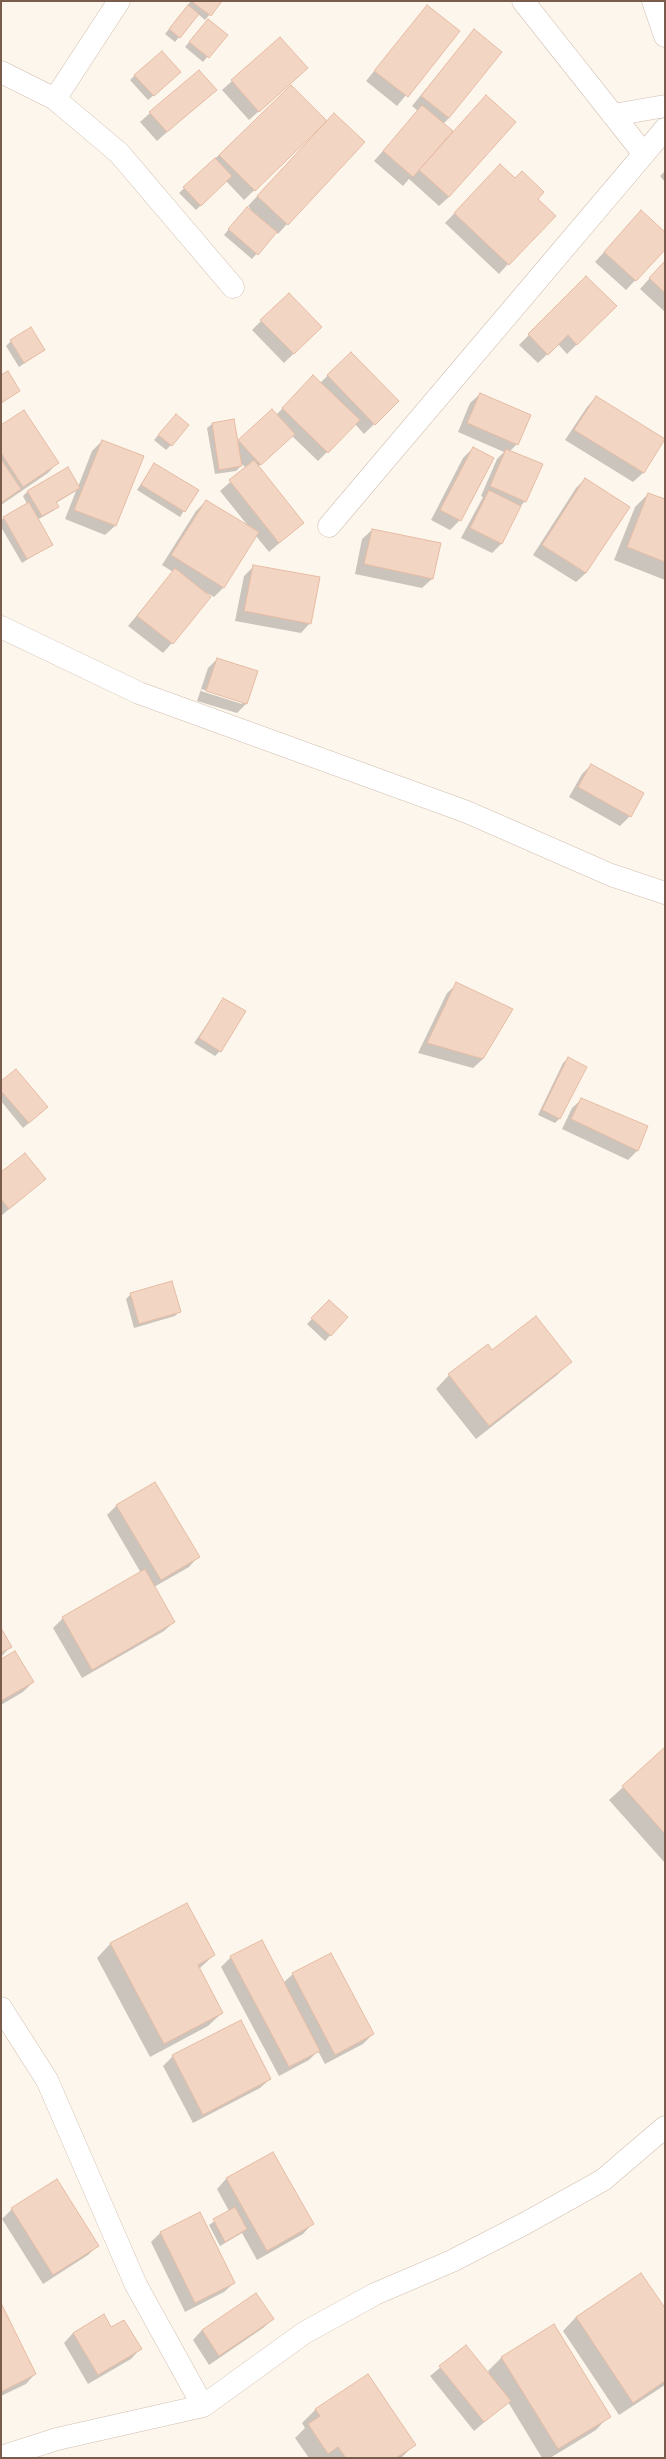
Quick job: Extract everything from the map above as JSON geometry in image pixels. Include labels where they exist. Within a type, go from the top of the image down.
[{"type":"street","points":[[55,99],[119,1]]},
{"type":"street","points":[[523,1],[644,154]]},
{"type":"street","points":[[653,1],[665,36]]},
{"type":"street","points":[[1,72],[55,99],[119,153],[233,286]]},
{"type":"street","points":[[613,115],[665,106]]},
{"type":"street","points":[[329,526],[665,128]]},
{"type":"street","points":[[1,627],[139,693],[467,812],[611,875],[665,892]]},
{"type":"street","points":[[1,2008],[47,2080],[136,2285],[203,2406]]},
{"type":"street","points":[[1,2456],[57,2439],[203,2406],[304,2333],[375,2294],[452,2261],[524,2224],[603,2180],[665,2127]]},
{"type":"building","points":[[191,1],[222,1],[211,16]]},
{"type":"building","points":[[188,5],[199,14],[180,38],[169,29]]},
{"type":"building","points":[[427,5],[460,31],[408,97],[374,71]]},
{"type":"building","points":[[208,19],[228,35],[209,58],[189,42]]},
{"type":"building","points":[[474,29],[502,52],[449,118],[421,96]]},
{"type":"building","points":[[280,37],[308,68],[259,112],[231,80]]},
{"type":"building","points":[[162,51],[181,72],[154,96],[134,75]]},
{"type":"building","points":[[199,70],[217,90],[167,132],[149,112]]},
{"type":"building","points":[[291,85],[327,121],[255,191],[219,155]]},
{"type":"building","points":[[486,95],[516,122],[449,197],[419,170]]},
{"type":"building","points":[[422,105],[453,131],[413,177],[383,151]]},
{"type":"building","points":[[334,113],[365,142],[288,225],[257,196]]},
{"type":"building","points":[[215,158],[232,176],[201,206],[183,187]]},
{"type":"building","points":[[500,164],[515,178],[522,171],[544,192],[538,199],[556,216],[509,265],[454,213]]},
{"type":"building","points":[[247,207],[277,232],[258,255],[228,229]]},
{"type":"building","points":[[641,210],[665,232],[665,250],[636,281],[604,252]]},
{"type":"building","points":[[665,261],[665,293],[649,278]]},
{"type":"building","points":[[586,276],[617,306],[577,345],[568,335],[548,355],[528,334]]},
{"type":"building","points":[[289,293],[322,327],[294,354],[260,320]]},
{"type":"building","points":[[31,327],[45,350],[24,363],[10,340]]},
{"type":"building","points":[[351,352],[399,401],[375,425],[327,375]]},
{"type":"building","points":[[8,371],[20,391],[1,403],[1,375]]},
{"type":"building","points":[[313,375],[360,420],[328,453],[282,408]]},
{"type":"building","points":[[480,393],[531,415],[518,445],[467,423]]},
{"type":"building","points":[[596,396],[665,439],[644,473],[574,430]]},
{"type":"building","points":[[272,409],[295,434],[261,465],[238,440]]},
{"type":"building","points":[[24,410],[59,463],[23,487],[1,453],[1,425]]},
{"type":"building","points":[[176,414],[189,425],[172,446],[158,435]]},
{"type":"building","points":[[234,419],[242,466],[219,470],[212,423]]},
{"type":"building","points":[[102,440],[144,456],[116,526],[74,510]]},
{"type":"building","points":[[473,447],[494,458],[461,521],[440,510]]},
{"type":"building","points":[[506,449],[543,464],[526,502],[490,486]]},
{"type":"building","points":[[1,459],[21,489],[1,503]]},
{"type":"building","points":[[254,460],[304,523],[279,543],[229,480]]},
{"type":"building","points":[[154,463],[199,490],[185,512],[141,485]]},
{"type":"building","points":[[68,467],[80,488],[56,502],[59,507],[42,516],[27,491]]},
{"type":"building","points":[[585,478],[630,507],[586,573],[542,545]]},
{"type":"building","points":[[489,490],[521,506],[502,544],[470,528]]},
{"type":"building","points":[[648,493],[665,499],[665,562],[627,547]]},
{"type":"building","points":[[206,500],[259,532],[224,588],[171,555]]},
{"type":"building","points":[[29,502],[53,545],[27,559],[3,517]]},
{"type":"building","points":[[372,529],[441,543],[433,579],[364,564]]},
{"type":"building","points":[[253,565],[320,577],[311,624],[244,611]]},
{"type":"building","points":[[175,568],[211,597],[173,644],[137,616]]},
{"type":"building","points":[[217,658],[258,671],[247,704],[206,691]]},
{"type":"building","points":[[591,764],[644,793],[631,817],[578,787]]},
{"type":"building","points":[[456,982],[513,1009],[483,1059],[427,1043]]},
{"type":"building","points":[[223,998],[246,1011],[221,1052],[199,1038]]},
{"type":"building","points":[[568,1057],[587,1067],[560,1119],[542,1110]]},
{"type":"building","points":[[16,1069],[48,1107],[29,1123],[1,1091],[1,1081]]},
{"type":"building","points":[[581,1098],[648,1126],[638,1151],[571,1119]]},
{"type":"building","points":[[25,1153],[46,1179],[9,1209],[1,1199],[1,1172]]},
{"type":"building","points":[[172,1281],[181,1312],[139,1324],[130,1293]]},
{"type":"building","points":[[329,1300],[348,1317],[331,1336],[311,1318]]},
{"type":"building","points":[[536,1316],[572,1362],[489,1426],[448,1374],[488,1344],[492,1350]]},
{"type":"building","points":[[155,1482],[200,1557],[161,1580],[116,1505]]},
{"type":"building","points":[[145,1569],[175,1622],[92,1670],[62,1617]]},
{"type":"building","points":[[1,1628],[12,1647],[1,1653]]},
{"type":"building","points":[[15,1651],[34,1682],[1,1701],[1,1659]]},
{"type":"building","points":[[665,1747],[665,1834],[622,1786]]},
{"type":"building","points":[[187,1903],[215,1955],[198,1965],[223,2013],[164,2044],[110,1943]]},
{"type":"building","points":[[262,1940],[320,2051],[289,2067],[230,1956]]},
{"type":"building","points":[[331,1953],[374,2034],[335,2055],[292,1973]]},
{"type":"building","points":[[241,2020],[271,2079],[203,2115],[172,2055]]},
{"type":"building","points":[[273,2152],[314,2224],[267,2251],[226,2178]]},
{"type":"building","points":[[57,2179],[99,2246],[53,2275],[11,2208]]},
{"type":"building","points":[[235,2207],[247,2229],[225,2242],[213,2219]]},
{"type":"building","points":[[200,2212],[235,2283],[195,2303],[160,2232]]},
{"type":"building","points":[[641,2273],[665,2308],[665,2381],[633,2403],[576,2317]]},
{"type":"building","points":[[256,2293],[274,2319],[219,2356],[202,2330]]},
{"type":"building","points":[[1,2303],[36,2374],[1,2392]]},
{"type":"building","points":[[104,2314],[111,2327],[124,2320],[142,2349],[98,2375],[73,2333]]},
{"type":"building","points":[[554,2324],[611,2417],[558,2449],[501,2357]]},
{"type":"building","points":[[466,2345],[511,2401],[484,2422],[439,2366]]},
{"type":"building","points":[[368,2374],[416,2445],[396,2458],[346,2458],[338,2447],[328,2454],[308,2424],[320,2416],[315,2409]]}]
